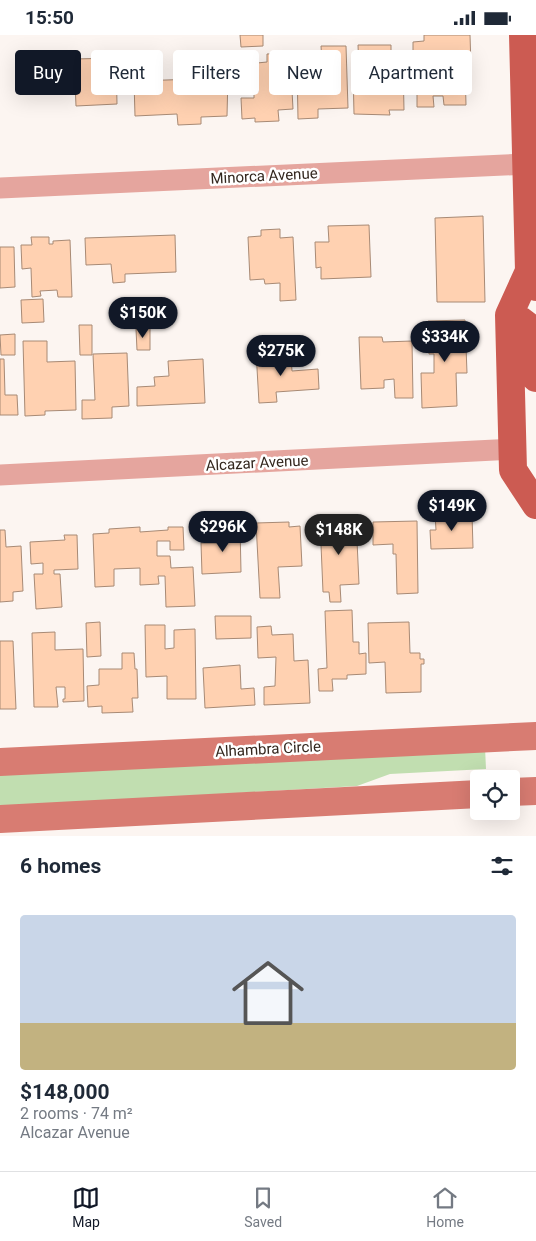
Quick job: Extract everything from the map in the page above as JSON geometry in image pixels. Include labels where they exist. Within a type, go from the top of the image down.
[{"type":"main road","points":[[523,35],[531,91],[527,164],[533,279],[509,315],[513,470],[536,505]]},
{"type":"main road","points":[[509,315],[526,323],[528,326],[531,368],[536,378]]},
{"type":"street","name":"Minorca Avenue","points":[[0,188],[527,164]]},
{"type":"street","name":"Alcazar Avenue","points":[[0,475],[513,449]]},
{"type":"street","name":"Alhambra Circle","points":[[0,762],[536,737]]},
{"type":"street","points":[[520,792],[536,791]]},
{"type":"street","points":[[0,819],[470,794]]},
{"type":"green space","points":[[485,747],[486,769],[390,774],[357,786],[0,807],[0,772]]},
{"type":"building","points":[[240,35],[263,35],[263,46],[241,47]]},
{"type":"building","points":[[424,35],[470,35],[470,50],[413,50],[413,42],[424,41]]},
{"type":"building","points":[[358,45],[391,45],[391,50],[358,50]]},
{"type":"building","points":[[321,46],[346,46],[348,108],[318,109],[318,118],[298,119],[298,95],[341,95],[341,50],[321,50]]},
{"type":"building","points":[[267,54],[269,54],[269,95],[292,95],[293,109],[278,110],[279,121],[255,122],[255,118],[242,119],[241,98],[254,98],[254,95],[259,95],[259,63],[267,62]]},
{"type":"building","points":[[81,59],[91,59],[91,95],[117,95],[117,104],[76,106],[76,95],[81,95]]},
{"type":"building","points":[[163,80],[173,80],[173,95],[228,95],[227,116],[201,117],[201,124],[178,125],[177,114],[135,116],[134,95],[163,95]]},
{"type":"building","points":[[354,95],[404,95],[404,110],[389,110],[390,115],[354,114]]},
{"type":"building","points":[[417,95],[466,95],[466,105],[444,105],[443,96],[433,96],[434,107],[417,107]]},
{"type":"building","points":[[483,216],[485,302],[437,302],[435,218]]},
{"type":"building","points":[[369,225],[371,277],[321,279],[321,267],[316,268],[315,242],[329,242],[328,226]]},
{"type":"building","points":[[280,229],[280,238],[293,237],[296,300],[280,301],[280,283],[265,284],[264,279],[250,280],[248,237],[261,236],[261,230]]},
{"type":"building","points":[[175,235],[176,272],[125,274],[125,282],[113,283],[111,264],[86,265],[85,238]]},
{"type":"building","points":[[31,237],[49,237],[49,244],[53,244],[53,241],[70,240],[72,297],[58,297],[57,290],[40,291],[41,296],[32,297],[31,268],[22,269],[21,245],[32,245]]},
{"type":"building","points":[[0,247],[14,247],[15,287],[0,288]]},
{"type":"building","points":[[43,299],[44,322],[22,323],[21,300]]},
{"type":"building","points":[[465,320],[467,373],[456,373],[457,406],[422,408],[421,373],[434,373],[434,354],[429,354],[428,321]]},
{"type":"building","points":[[79,325],[92,325],[92,355],[80,355]]},
{"type":"building","points":[[150,328],[150,350],[137,350],[136,329]]},
{"type":"building","points":[[15,334],[15,355],[1,355],[0,335]]},
{"type":"building","points":[[359,337],[382,337],[383,342],[412,341],[413,398],[395,398],[394,379],[384,380],[384,388],[361,389]]},
{"type":"building","points":[[23,341],[47,341],[47,362],[75,361],[76,410],[45,411],[45,415],[25,416]]},
{"type":"building","points":[[274,350],[274,358],[291,357],[292,371],[318,369],[319,389],[276,392],[277,402],[259,403],[256,351]]},
{"type":"building","points":[[127,353],[129,406],[112,407],[112,418],[82,419],[82,400],[95,400],[93,354]]},
{"type":"building","points":[[0,359],[4,359],[5,395],[17,395],[18,415],[0,415]]},
{"type":"building","points":[[203,359],[205,403],[137,406],[137,387],[155,386],[154,377],[169,376],[168,361]]},
{"type":"building","points":[[435,514],[472,514],[473,548],[431,549],[430,530],[436,530]]},
{"type":"building","points":[[356,519],[359,584],[340,585],[341,602],[330,602],[329,592],[323,592],[320,521]]},
{"type":"building","points":[[417,521],[418,593],[397,594],[396,554],[393,554],[393,544],[373,545],[373,522]]},
{"type":"building","points":[[289,522],[289,527],[300,526],[302,566],[278,567],[280,598],[260,598],[256,523]]},
{"type":"building","points":[[240,526],[241,572],[202,574],[201,543],[221,543],[221,527]]},
{"type":"building","points":[[140,527],[140,532],[168,530],[168,527],[183,527],[184,550],[170,550],[170,541],[157,541],[157,556],[170,556],[171,568],[193,567],[195,606],[166,607],[165,576],[158,576],[159,584],[140,585],[140,568],[114,569],[114,586],[95,587],[93,534],[109,533],[109,529]]},
{"type":"building","points":[[0,530],[5,530],[6,547],[21,546],[23,591],[13,592],[13,601],[0,602]]},
{"type":"building","points":[[64,535],[77,535],[78,569],[54,570],[54,574],[60,574],[62,607],[36,609],[34,574],[43,574],[43,563],[31,564],[30,542],[65,540]]},
{"type":"building","points":[[352,610],[353,642],[359,642],[359,654],[366,653],[366,674],[347,675],[347,679],[332,679],[333,691],[319,691],[318,669],[327,668],[325,611]]},
{"type":"building","points":[[215,616],[251,616],[251,638],[216,639]]},
{"type":"building","points":[[100,622],[101,656],[87,657],[86,623]]},
{"type":"building","points":[[409,622],[410,653],[420,653],[420,659],[424,659],[424,664],[421,664],[421,692],[386,693],[385,662],[369,663],[368,623]]},
{"type":"building","points":[[145,625],[165,625],[165,649],[174,648],[174,630],[195,629],[196,699],[167,699],[167,676],[146,677]]},
{"type":"building","points":[[271,626],[272,635],[293,634],[294,661],[308,660],[310,703],[264,705],[264,687],[275,686],[276,657],[258,658],[257,627]]},
{"type":"building","points":[[55,632],[55,650],[83,649],[84,701],[63,702],[63,699],[65,699],[65,687],[56,687],[58,707],[34,707],[32,633]]},
{"type":"building","points":[[0,641],[13,641],[16,709],[0,709]]},
{"type":"building","points":[[122,653],[134,653],[135,669],[137,669],[138,698],[132,698],[133,712],[102,713],[102,706],[88,707],[87,686],[99,685],[99,669],[122,669]]},
{"type":"building","points":[[240,665],[241,689],[254,688],[255,705],[205,708],[203,668]]}]
